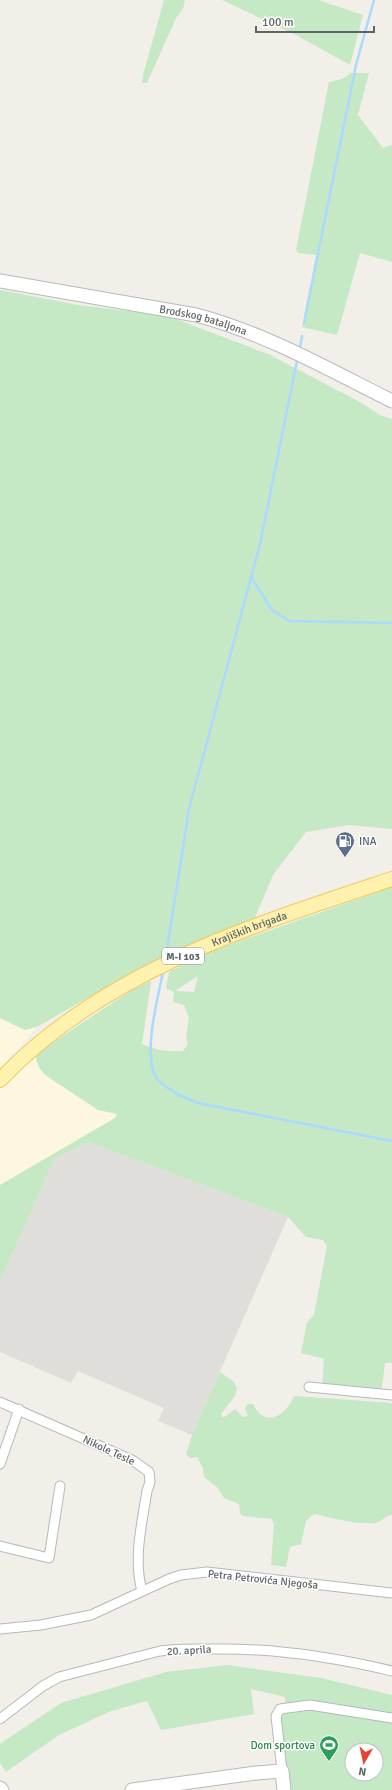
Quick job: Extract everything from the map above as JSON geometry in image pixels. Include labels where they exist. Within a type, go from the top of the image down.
[{"type":"main road","name":"Krajiških brigada","points":[[0,1080],[48,1035],[98,1001],[150,971],[166,963],[294,912],[392,879]]},
{"type":"street","name":"Brodskog bataljona","points":[[0,281],[218,321],[262,336],[392,401]]},
{"type":"street","points":[[309,1388],[392,1395]]},
{"type":"street","name":"Nikole Tesle","points":[[0,1402],[19,1409],[132,1460],[149,1472],[150,1482],[147,1491],[138,1553],[139,1580],[142,1591]]},
{"type":"street","points":[[0,1464],[19,1409]]},
{"type":"street","points":[[0,1546],[49,1558],[60,1486]]},
{"type":"street","name":"Petra Petrovića Njegoša","points":[[0,1629],[41,1625],[91,1615],[142,1591],[181,1575],[207,1572],[392,1593]]},
{"type":"street","name":"20. aprila","points":[[0,1720],[43,1686],[59,1677],[160,1651],[175,1649],[257,1649],[302,1653],[392,1671]]},
{"type":"street","points":[[284,1790],[276,1716],[280,1709],[310,1705],[392,1718]]},
{"type":"street","points":[[132,1790],[256,1773],[282,1771]]},
{"type":"shaded area","points":[[0,1018],[25,1030],[37,1027],[0,1069]]},
{"type":"shaded area","points":[[37,1053],[98,1110],[117,1114],[115,1118],[0,1185],[0,1090]]},
{"type":"shaded area","points":[[89,1142],[288,1217],[192,1435],[158,1421],[164,1408],[78,1371],[71,1383],[0,1352],[0,1282],[54,1157]]},
{"type":"green space","points":[[164,0],[185,0],[183,9],[176,18],[147,83],[142,83],[143,75]]},
{"type":"green space","points":[[222,0],[318,0],[363,15],[350,65],[298,36]]},
{"type":"green space","points":[[351,73],[369,73],[358,115],[383,148],[392,145],[392,262],[360,253],[337,335],[302,327],[316,255],[298,253],[296,250],[329,82],[342,79]]},
{"type":"green space","points":[[0,290],[78,305],[168,316],[268,354],[360,402],[380,415],[392,419],[392,829],[349,825],[306,832],[273,875],[253,922],[169,956],[80,1002],[37,1027],[25,1030],[0,1018]]},
{"type":"green space","points":[[392,887],[392,1363],[385,1363],[381,1396],[322,1391],[324,1359],[301,1353],[307,1322],[314,1315],[327,1246],[323,1240],[306,1237],[288,1217],[89,1142],[54,1158],[0,1282],[0,1185],[115,1118],[117,1114],[98,1110],[45,1075],[39,1068],[36,1059],[37,1053],[132,990],[151,981],[142,1044],[162,1050],[183,1051],[188,1044],[186,1037],[189,1018],[184,1005],[173,1002],[174,992],[166,988],[169,972],[209,952]],"holes":[[[198,976],[194,992],[175,991]]]},
{"type":"green space","points":[[220,1372],[234,1382],[237,1389],[235,1396],[221,1414],[223,1418],[235,1409],[243,1417],[248,1416],[245,1408],[248,1404],[253,1404],[258,1412],[263,1416],[269,1418],[275,1417],[286,1409],[294,1396],[392,1403],[392,1515],[387,1516],[376,1523],[360,1523],[314,1514],[306,1521],[301,1544],[290,1547],[286,1567],[271,1565],[274,1524],[272,1519],[243,1516],[240,1513],[239,1504],[224,1498],[218,1488],[204,1477],[203,1468],[197,1457],[190,1458],[186,1454],[192,1435]]},
{"type":"green space","points":[[227,1665],[321,1678],[392,1695],[392,1790],[288,1790],[281,1718],[285,1710],[285,1697],[251,1689],[254,1714],[161,1730],[147,1701],[111,1711],[59,1735],[6,1772],[0,1763],[0,1744],[61,1703],[166,1672]]},
{"type":"waterway","points":[[304,323],[356,65],[374,0]]},
{"type":"waterway","points":[[300,348],[302,336]]},
{"type":"waterway","points":[[166,956],[189,809],[260,544],[297,361]]},
{"type":"waterway","points":[[251,577],[272,610],[290,621],[392,623]]},
{"type":"waterway","points":[[163,972],[152,1028],[151,1058],[153,1071],[158,1080],[167,1088],[198,1103],[392,1141]]},
{"type":"place","name":"INA","points":[[345,858]]},
{"type":"place","name":"Dom sportova","points":[[329,1762]]}]
